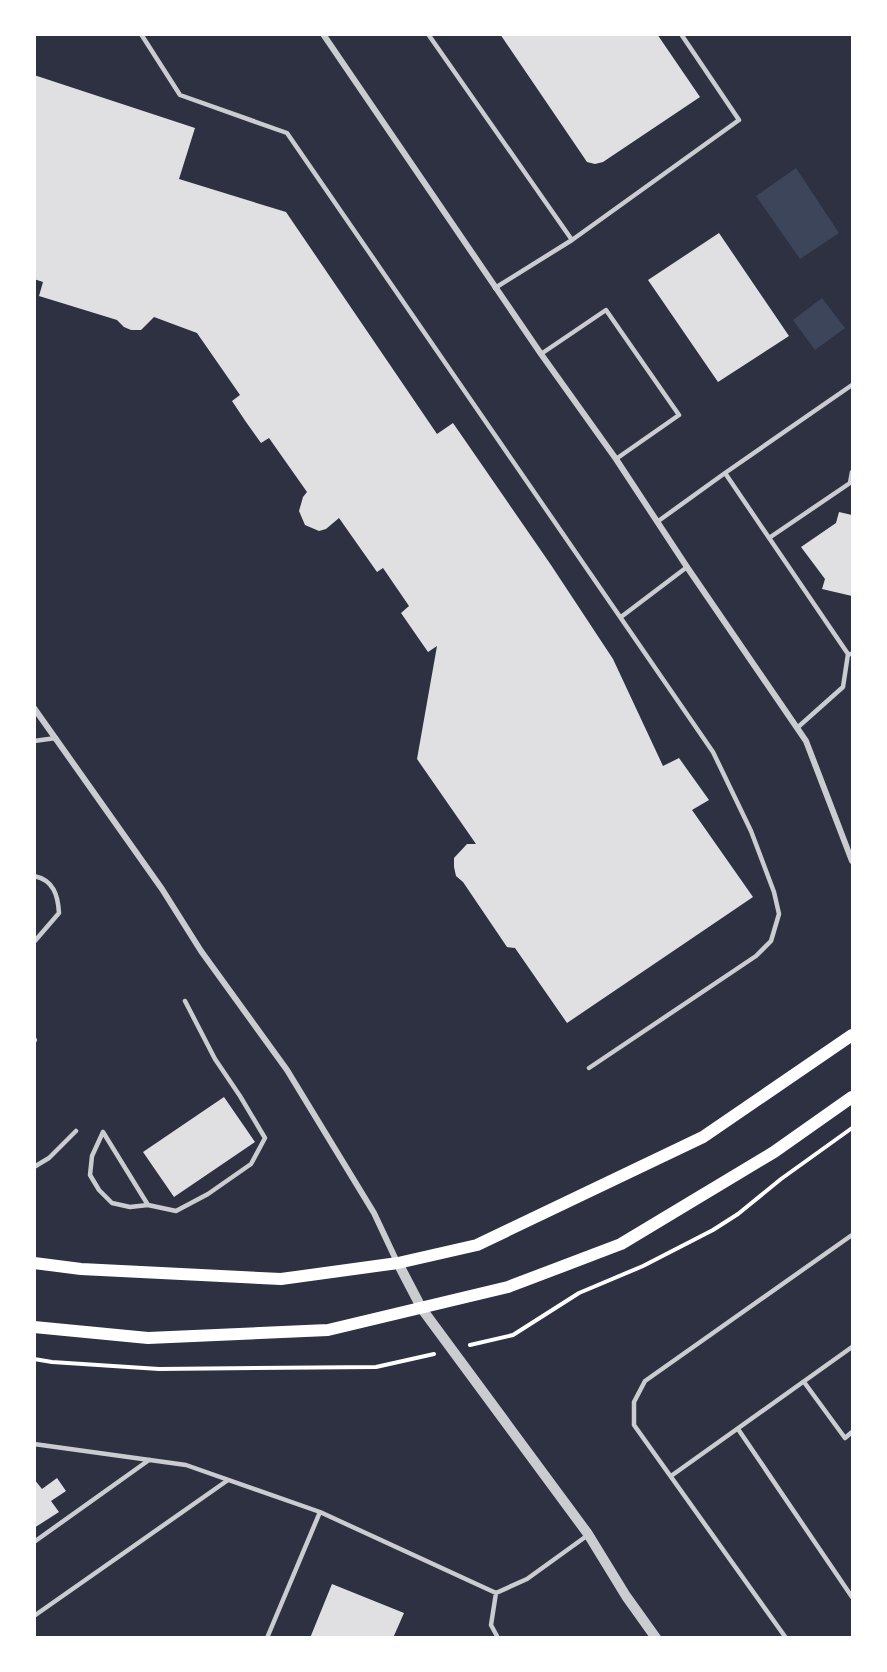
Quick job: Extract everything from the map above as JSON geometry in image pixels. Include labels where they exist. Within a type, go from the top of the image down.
[{"type":"main road","points":[[34,1263],[81,1269],[281,1279],[398,1263],[477,1245],[703,1137],[852,1035]]},
{"type":"main road","points":[[34,1327],[148,1338],[328,1330],[508,1287],[621,1244],[774,1152],[852,1096]]},
{"type":"street","points":[[323,34],[495,288],[616,459],[806,741],[852,861]]},
{"type":"street","points":[[34,708],[286,1070],[374,1213],[422,1309],[588,1534],[626,1596],[656,1638]]},
{"type":"lane","points":[[141,34],[180,95],[287,133],[713,752],[751,831],[774,892],[779,914],[771,941],[756,956],[589,1068]]},
{"type":"lane","points":[[428,34],[572,240]]},
{"type":"lane","points":[[495,288],[572,240],[739,120],[681,34]]},
{"type":"lane","points":[[541,354],[606,310],[679,415],[616,459]]},
{"type":"lane","points":[[657,522],[852,385]]},
{"type":"lane","points":[[769,538],[851,483],[852,472]]},
{"type":"lane","points":[[724,473],[850,654],[843,687],[797,728]]},
{"type":"lane","points":[[621,617],[687,567]]},
{"type":"lane","points":[[34,741],[56,738]]},
{"type":"lane","points":[[34,876],[49,882],[58,897],[59,914],[34,942]]},
{"type":"lane","points":[[148,1205],[103,1132],[92,1156],[90,1175],[99,1191],[112,1203],[130,1206],[148,1205],[176,1211],[208,1194],[251,1164],[265,1138],[215,1059],[185,1001]]},
{"type":"lane","points":[[34,1167],[49,1158],[76,1131]]},
{"type":"lane","points":[[786,1638],[634,1425],[634,1402],[645,1381],[852,1234]]},
{"type":"lane","points":[[671,1476],[852,1347]]},
{"type":"lane","points":[[804,1382],[844,1438],[852,1432]]},
{"type":"lane","points":[[738,1429],[852,1597]]},
{"type":"lane","points":[[34,1444],[186,1465],[320,1512],[496,1593],[527,1579],[588,1534]]},
{"type":"lane","points":[[34,1542],[149,1460]]},
{"type":"lane","points":[[34,1616],[228,1480]]},
{"type":"lane","points":[[267,1638],[320,1512]]},
{"type":"lane","points":[[496,1593],[491,1625],[498,1638]]},
{"type":"path","points":[[498,1340],[513,1335],[579,1293],[643,1266],[713,1230],[738,1214],[781,1179],[852,1128]]},
{"type":"path","points":[[34,1359],[159,1369],[376,1367],[420,1358]]},
{"type":"shaded area","points":[[796,168],[839,233],[800,259],[756,196]]},
{"type":"shaded area","points":[[822,298],[845,328],[815,350],[793,320]]},
{"type":"building","points":[[500,34],[657,34],[700,97],[603,162],[595,164],[587,162]]},
{"type":"building","points":[[34,75],[195,128],[179,179],[286,212],[437,434],[453,423],[551,565],[613,659],[663,766],[679,758],[709,800],[692,810],[753,897],[567,1023],[515,948],[507,947],[463,882],[456,876],[454,858],[467,844],[476,844],[417,759],[437,646],[428,652],[401,613],[409,606],[383,568],[377,572],[339,518],[326,529],[319,531],[305,525],[299,511],[307,492],[269,438],[261,443],[246,422],[232,401],[240,395],[197,333],[154,317],[141,330],[131,330],[117,320],[39,296],[43,282],[34,279]]},
{"type":"building","points":[[719,233],[789,336],[718,382],[648,280]]},
{"type":"building","points":[[839,512],[852,515],[852,596],[822,589],[825,579],[801,547],[836,523]]},
{"type":"building","points":[[224,1097],[255,1142],[174,1197],[143,1152]]},
{"type":"building","points":[[57,1478],[66,1491],[51,1501],[59,1512],[34,1528],[34,1479],[42,1489]]},
{"type":"building","points":[[332,1584],[404,1613],[393,1638],[310,1638]]}]
